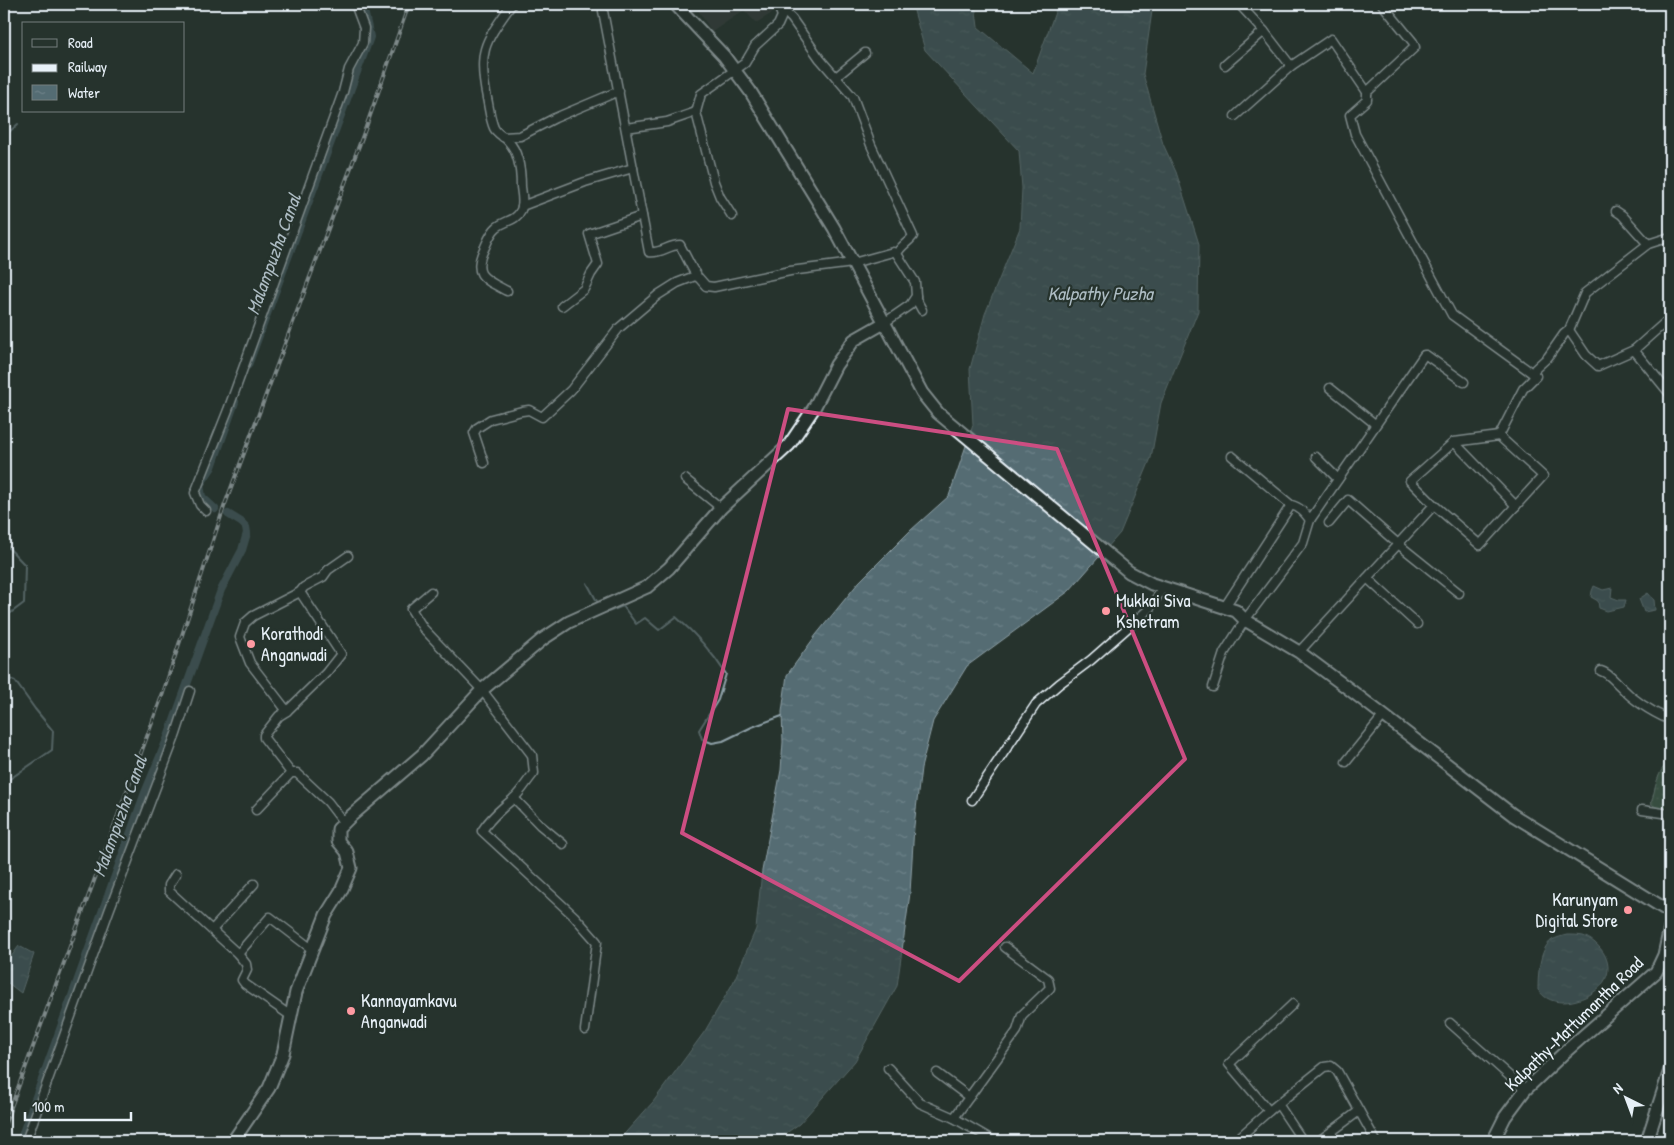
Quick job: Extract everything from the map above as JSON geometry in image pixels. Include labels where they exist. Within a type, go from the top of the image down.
[{"type":"street","points":[[206,510],[200,505],[195,493],[266,305],[343,92],[349,69],[363,43],[364,28],[355,4]]},
{"type":"street","points":[[507,291],[491,283],[480,274],[478,267],[492,233],[497,227],[514,219],[522,206],[521,175],[518,161],[513,148],[494,129],[483,79],[482,63],[486,44],[492,32],[512,4]]},
{"type":"street","points":[[675,4],[724,56],[750,91],[834,228],[922,392],[938,413],[1129,572],[1163,588],[1236,611],[1245,620],[1299,652],[1384,715],[1512,815],[1670,912]]},
{"type":"street","points":[[732,216],[720,197],[714,182],[696,112],[701,94],[745,63],[755,46],[778,25],[782,16],[778,4]]},
{"type":"street","points":[[778,4],[792,19],[820,59],[853,97],[871,145],[913,236],[910,241],[899,249],[897,254],[915,282],[916,300],[922,310]]},
{"type":"street","points":[[1239,4],[1292,66]]},
{"type":"street","points":[[1367,92],[1415,47],[1382,4]]},
{"type":"street","points":[[603,11],[649,252],[656,253],[674,245],[680,245],[692,270],[696,273]]},
{"type":"street","points":[[1225,65],[1264,32]]},
{"type":"street","points":[[1235,116],[1292,66],[1331,39],[1367,92],[1368,100],[1350,115],[1355,134],[1452,315],[1536,376],[1523,389],[1499,436]]},
{"type":"street","points":[[836,77],[865,53]]},
{"type":"street","points":[[503,137],[520,136],[555,118],[619,91]]},
{"type":"street","points":[[626,128],[667,122],[696,112]]},
{"type":"street","points":[[522,206],[585,182],[633,168]]},
{"type":"street","points":[[1616,211],[1622,215],[1648,244]]},
{"type":"street","points":[[562,306],[584,289],[598,264],[589,234],[642,216]]},
{"type":"street","points":[[1533,374],[1535,369],[1548,357],[1569,330],[1585,293],[1648,244],[1670,237]]},
{"type":"street","points":[[484,463],[474,433],[477,428],[491,419],[522,411],[529,410],[542,417],[571,390],[619,328],[658,295],[677,283],[695,276],[700,278],[706,286],[714,287],[790,271],[853,263],[893,252]]},
{"type":"street","points":[[233,1141],[269,1088],[283,1054],[296,992],[326,915],[341,891],[351,868],[347,852],[338,841],[338,829],[422,755],[482,690],[543,639],[569,622],[647,586],[669,568],[721,508],[790,445],[814,408],[836,365],[854,340],[910,305],[916,296]]},
{"type":"street","points":[[1569,330],[1586,355],[1598,366],[1634,350],[1670,318]]},
{"type":"street","points":[[1634,350],[1670,394]]},
{"type":"street","points":[[1213,687],[1224,653],[1245,620],[1303,543],[1310,520],[1424,355],[1464,382]]},
{"type":"street","points":[[1330,388],[1375,424]]},
{"type":"street","points":[[1499,436],[1543,476],[1480,545],[1434,505],[1410,480],[1454,442],[1499,436]]},
{"type":"street","points":[[1454,442],[1516,506]]},
{"type":"street","points":[[1232,456],[1291,505],[1297,506],[1310,520]]},
{"type":"street","points":[[1316,457],[1338,479]]},
{"type":"street","points":[[685,479],[721,508]]},
{"type":"street","points":[[1329,523],[1348,500],[1459,594]]},
{"type":"street","points":[[1224,608],[1291,505]]},
{"type":"street","points":[[1299,652],[1434,505]]},
{"type":"street","points":[[287,711],[250,663],[240,637],[245,623],[253,616],[300,592],[304,587],[323,577],[328,570],[348,556]]},
{"type":"street","points":[[1367,578],[1417,624]]},
{"type":"street","points":[[972,800],[1036,704],[1091,660],[1149,609],[1163,588]]},
{"type":"street","points":[[300,592],[341,654],[326,673],[287,711],[279,716],[264,735],[264,738],[291,772],[297,773],[328,802],[344,823]]},
{"type":"street","points":[[431,592],[411,609],[423,628],[482,690],[532,755],[534,773],[514,798],[509,801],[482,831],[574,916],[596,942],[585,1030]]},
{"type":"street","points":[[1601,671],[1610,675],[1620,687],[1640,704],[1670,720]]},
{"type":"street","points":[[26,1141],[108,911],[176,734],[190,691]]},
{"type":"street","points":[[1346,762],[1384,715]]},
{"type":"street","points":[[256,810],[291,772]]},
{"type":"street","points":[[514,798],[540,825],[563,844]]},
{"type":"street","points":[[1642,810],[1670,814]]},
{"type":"street","points":[[176,874],[169,885],[169,891],[238,954],[248,970],[242,980],[244,984],[291,1016]]},
{"type":"street","points":[[212,930],[254,884]]},
{"type":"street","points":[[238,954],[270,917],[313,950]]},
{"type":"street","name":"Kalpathy-Mattumantha Road","points":[[1493,1141],[1505,1117],[1524,1090],[1564,1052],[1656,972],[1664,955],[1670,928]]},
{"type":"street","points":[[954,1118],[1017,1031],[1022,1015],[1050,988],[1048,980],[1005,946]]},
{"type":"street","points":[[1269,1111],[1229,1064],[1292,1004]]},
{"type":"street","points":[[1450,1023],[1524,1090]]},
{"type":"street","points":[[1235,1141],[1324,1067],[1331,1066],[1337,1071],[1376,1141]]},
{"type":"street","points":[[888,1068],[920,1104],[954,1118],[990,1140]]},
{"type":"street","points":[[1651,1140],[1670,1070]]},
{"type":"street","points":[[937,1073],[969,1096]]},
{"type":"street","points":[[1278,1104],[1302,1140]]},
{"type":"street","points":[[1319,1141],[1359,1110]]},
{"type":"highlighted area","points":[[788,409],[1057,449],[1185,759],[959,981],[682,833]]},
{"type":"shaded area","points":[[694,4],[769,4],[774,12],[756,23],[744,10],[712,32]]},
{"type":"green space","points":[[1670,761],[1670,810],[1660,809],[1651,804],[1659,775]]},
{"type":"water","name":"Kalpathy Puzha","points":[[912,4],[975,4],[978,27],[1033,73],[1058,4],[1153,4],[1143,74],[1163,144],[1176,172],[1199,244],[1198,311],[1161,403],[1151,458],[1120,533],[1069,591],[967,666],[933,721],[921,768],[914,826],[910,893],[897,986],[855,1061],[799,1124],[775,1141],[618,1141],[653,1102],[705,1031],[733,983],[756,929],[762,871],[781,770],[783,742],[782,712],[787,675],[816,635],[859,582],[911,530],[949,496],[973,425],[970,369],[985,314],[1020,228],[1022,188],[1019,151],[925,50]]},
{"type":"water","points":[[1594,586],[1603,590],[1612,588],[1611,597],[1626,600],[1624,607],[1607,611],[1599,608],[1598,601],[1591,597]]},
{"type":"water","points":[[1648,593],[1654,600],[1655,610],[1644,612],[1639,599]]},
{"type":"water","points":[[1567,935],[1589,938],[1599,946],[1606,957],[1607,975],[1598,989],[1582,998],[1563,1002],[1554,1001],[1545,997],[1538,990],[1540,963],[1548,944],[1552,940]]},
{"type":"water","points":[[19,946],[34,954],[21,993],[4,980],[4,966]]},
{"type":"waterway","name":"Malampuzha Canal","points":[[248,365],[370,37],[365,15],[360,4]]},
{"type":"waterway","points":[[4,133],[9,132],[18,124]]},
{"type":"waterway","name":"Malampuzha Canal","points":[[215,509],[202,497],[200,485],[212,467],[235,402]]},
{"type":"waterway","name":"Malampuzha Canal","points":[[20,1141],[144,795],[168,737],[221,590],[242,550],[247,533],[246,527],[228,514]]},
{"type":"waterway","points":[[4,543],[25,565],[24,603],[4,618]]},
{"type":"waterway","points":[[587,583],[599,605]]},
{"type":"waterway","points":[[608,612],[623,606],[636,624],[645,618],[659,630],[676,617],[715,658],[726,674],[718,700],[699,730],[702,739],[712,743],[723,741],[752,727],[782,716]]},
{"type":"waterway","points":[[4,677],[15,681],[53,731],[52,750],[4,783]]},
{"type":"railway","points":[[4,1126],[163,693],[224,507],[366,127],[409,4]]},
{"type":"place","name":"Mukkai Siva Kshetram","points":[[1106,611]]},
{"type":"place","name":"Korathodi Anganwadi","points":[[251,644]]},
{"type":"place","name":"Karunyam Digital Store","points":[[1628,910]]},
{"type":"place","name":"Kannayamkavu Anganwadi","points":[[351,1011]]}]
